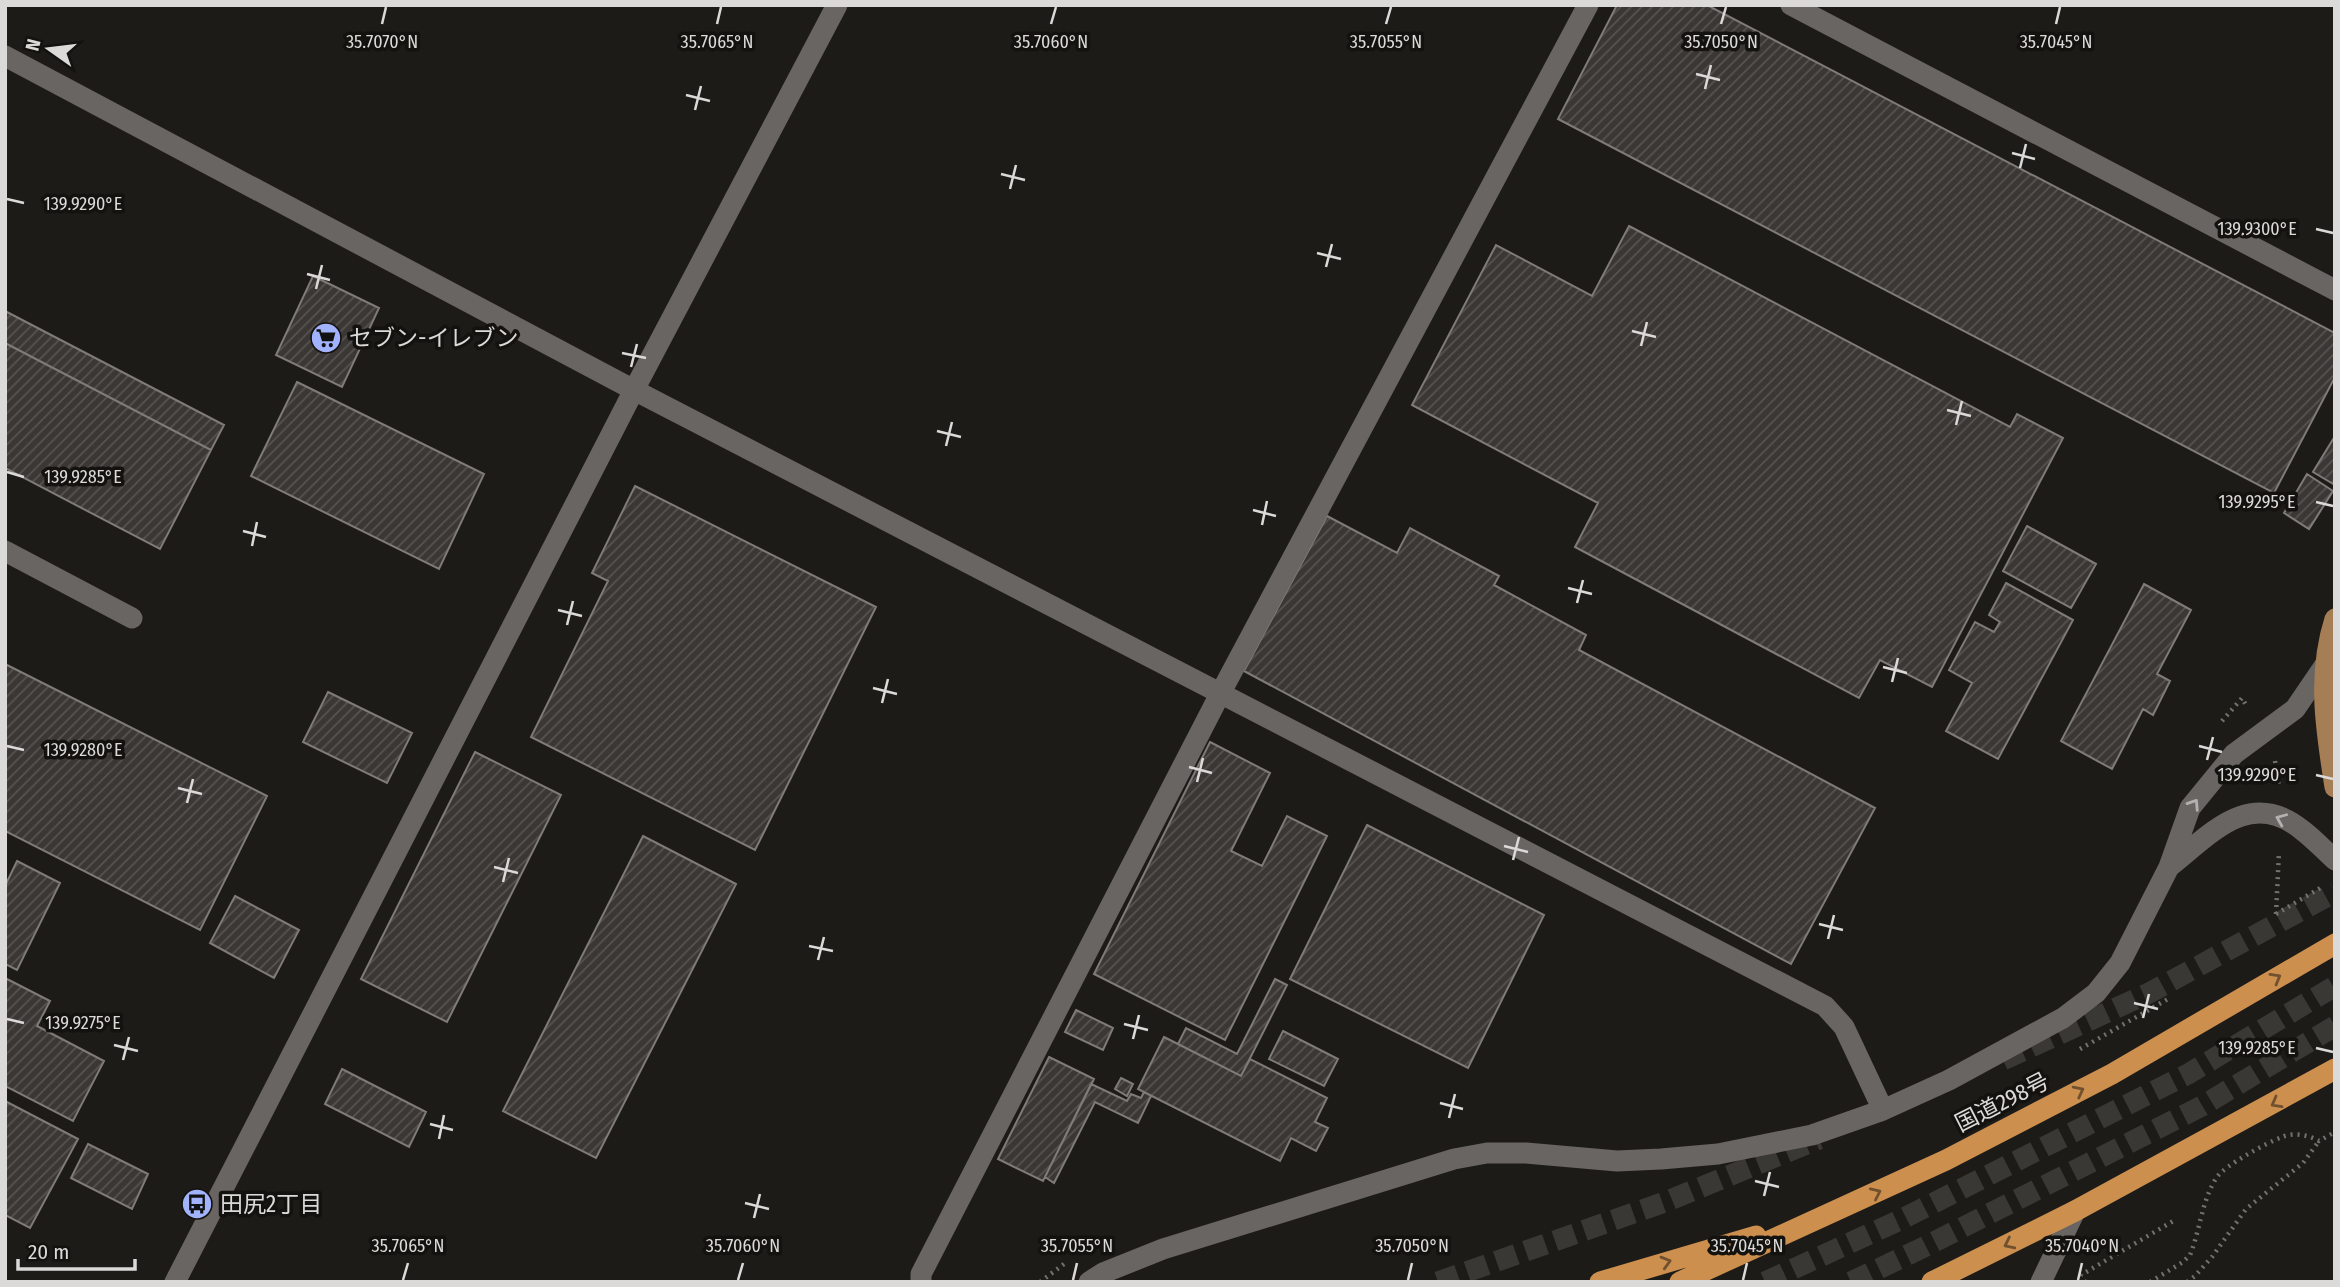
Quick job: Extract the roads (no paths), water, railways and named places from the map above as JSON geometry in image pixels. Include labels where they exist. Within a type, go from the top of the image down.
[{"type":"highway","name":"国道298号","points":[[1679,1282],[1946,1160],[2112,1074],[2335,944]]},
{"type":"highway","points":[[1932,1282],[2075,1212],[2335,1069]]},
{"type":"highway","points":[[1600,1282],[1831,1213]]},
{"type":"main road","points":[[2335,619],[2325,664],[2326,731],[2335,787]]},
{"type":"street","points":[[175,1282],[634,390],[837,5]]},
{"type":"street","points":[[921,1282],[921,1274],[1220,695],[1588,5]]},
{"type":"street","points":[[1791,5],[2335,290]]},
{"type":"street","points":[[5,56],[634,390],[1825,1006],[1844,1027],[1883,1110]]},
{"type":"street","points":[[5,551],[132,618]]},
{"type":"street","points":[[1089,1282],[1103,1273],[1163,1249],[1454,1159],[1487,1153],[1526,1153],[1617,1161],[1718,1154],[1812,1135],[1883,1110],[1949,1080],[2063,1018],[2096,993],[2120,962],[2169,867],[2190,808],[2234,754],[2295,709],[2325,664]]},
{"type":"street","points":[[2169,867],[2222,825],[2241,815],[2261,812],[2279,817],[2300,828],[2335,860]]},
{"type":"street","points":[[2041,1282],[2075,1212]]},
{"type":"tunnel","points":[[2003,1060],[2149,993],[2335,892]]},
{"type":"tunnel","points":[[1765,1282],[1902,1219],[2188,1074],[2335,986]]},
{"type":"tunnel","points":[[1851,1282],[2202,1106],[2335,1026]]},
{"type":"tunnel","points":[[1438,1282],[1665,1202],[1819,1139]]},
{"type":"place","name":"セブン-イレブン","points":[[326,338]]},
{"type":"place","name":"田尻2丁目","points":[[197,1204]]}]
